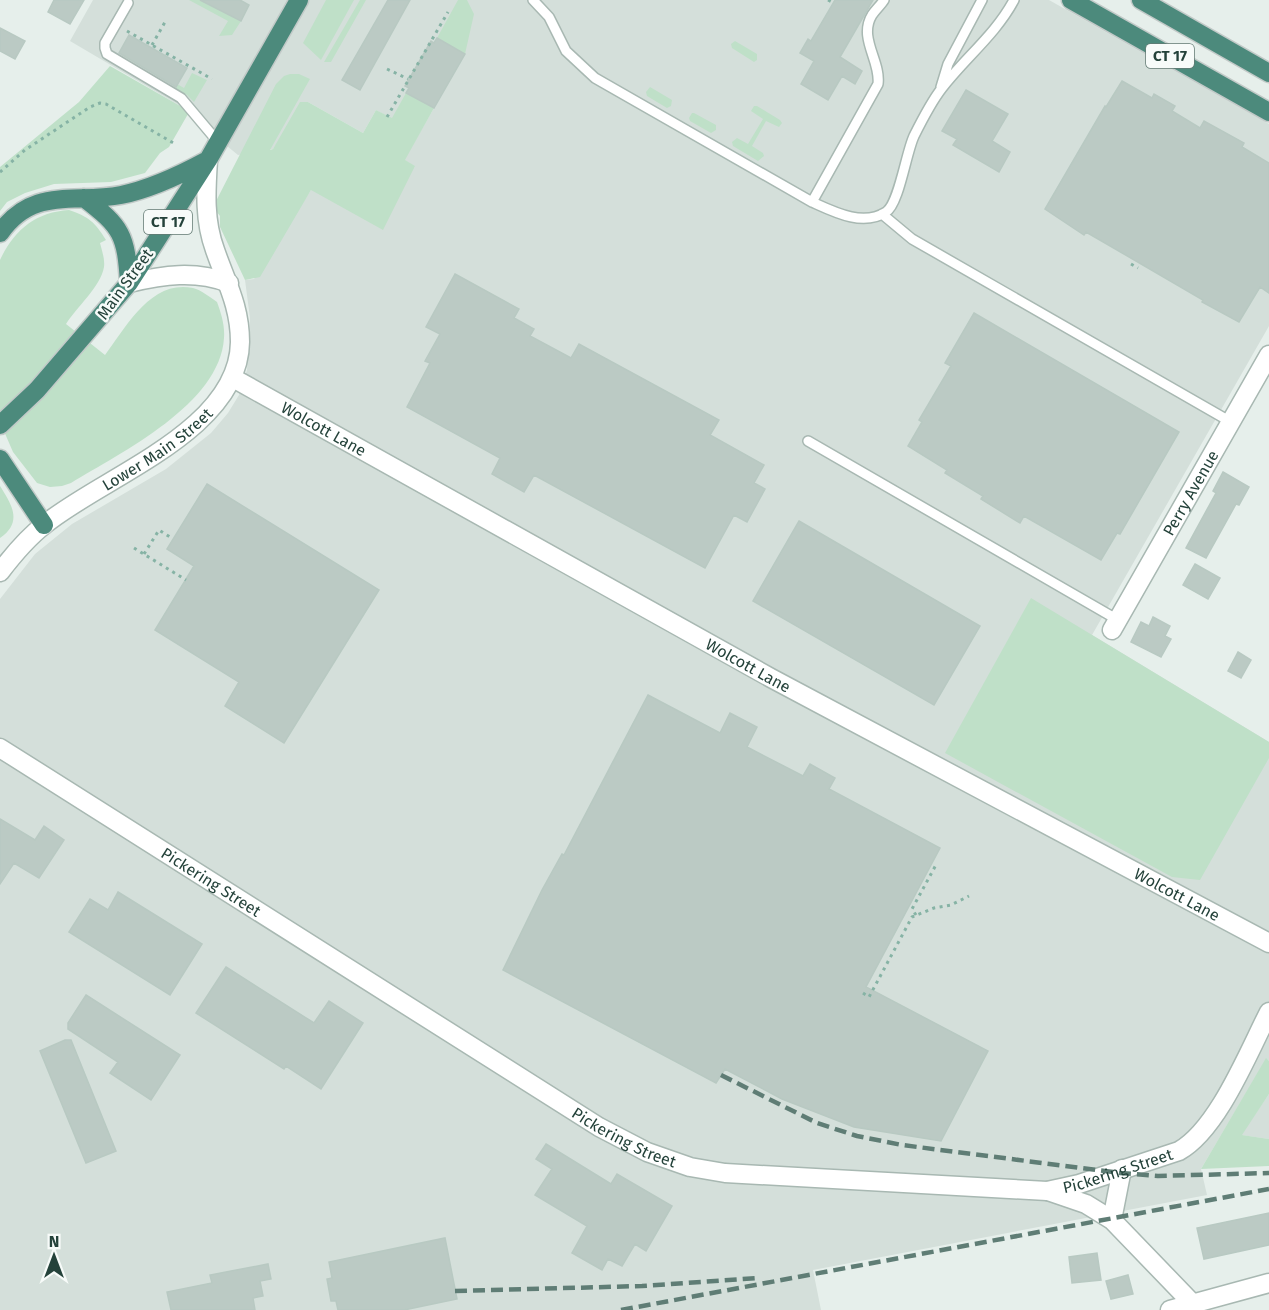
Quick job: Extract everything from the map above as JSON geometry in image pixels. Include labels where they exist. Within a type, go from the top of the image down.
[{"type":"highway","name":"Main Street","points":[[0,425],[37,390],[129,284],[208,160],[299,0]]},
{"type":"highway","name":"CT 17","points":[[1071,0],[1269,112]]},
{"type":"highway","name":"CT 17","points":[[1141,0],[1269,73]]},
{"type":"highway","points":[[0,233],[15,214],[49,200],[122,195],[185,172],[208,160]]},
{"type":"highway","points":[[84,198],[106,215],[118,228],[126,252],[129,284]]},
{"type":"highway","points":[[0,459],[44,525]]},
{"type":"street","name":"Lower Main Street","points":[[0,572],[44,525],[78,501],[135,468],[180,436],[214,404],[233,378],[240,341],[235,302],[215,251],[207,217],[208,160]]},
{"type":"street","points":[[129,284],[157,276],[187,274],[206,276],[228,284]]},
{"type":"street","name":"Perry Avenue","points":[[1115,625],[1269,355]]},
{"type":"street","name":"Wolcott Lane","points":[[233,378],[771,678],[1269,943]]},
{"type":"street","name":"Pickering Street","points":[[0,748],[599,1127],[648,1152],[690,1167],[725,1173],[1047,1191],[1080,1184],[1179,1151],[1192,1144],[1219,1108],[1269,1012]]},
{"type":"street","points":[[1112,1220],[1122,1169]]},
{"type":"street","points":[[1047,1191],[1086,1204],[1112,1220],[1193,1304]]},
{"type":"street","points":[[1170,1310],[1269,1283]]},
{"type":"lane","points":[[532,0],[549,16],[566,51],[596,78],[812,202],[857,218],[882,214],[890,209],[895,201],[909,147],[919,125],[941,89],[998,27],[1014,0]]},
{"type":"lane","points":[[812,202],[878,84],[868,27],[872,15],[884,0]]},
{"type":"lane","points":[[941,89],[948,64],[982,0]]},
{"type":"lane","points":[[128,3],[105,43],[107,54],[181,98],[218,142]]},
{"type":"lane","points":[[882,214],[912,239],[1231,422]]},
{"type":"lane","points":[[808,441],[1115,625]]},
{"type":"path","points":[[387,117],[448,12]]},
{"type":"path","points":[[152,45],[165,22]]},
{"type":"path","points":[[116,24],[212,79]]},
{"type":"path","points":[[387,69],[408,80]]},
{"type":"path","points":[[0,172],[25,150],[90,106],[100,103],[113,107],[175,144]]},
{"type":"path","points":[[1131,264],[1138,268]]},
{"type":"path","points":[[144,554],[159,530],[173,538]]},
{"type":"path","points":[[134,548],[186,580]]},
{"type":"path","points":[[916,915],[912,909],[937,863]]},
{"type":"path","points":[[863,993],[869,997],[912,917],[934,908],[951,905],[969,896]]},
{"type":"shaded area","points":[[93,0],[1049,0],[1269,124],[1269,326],[1092,635],[1269,742],[1269,1061],[1266,1059],[1201,1169],[1207,1195],[813,1270],[821,1310],[0,1310],[0,599],[35,554],[72,524],[166,469],[211,433],[228,413],[239,395],[247,370],[250,318],[245,280],[254,279],[311,190],[415,167],[404,160],[434,108],[392,119],[376,110],[363,133],[308,102],[273,149],[238,155],[182,107],[70,41]]},
{"type":"shaded area","points":[[1269,1094],[1269,1139],[1241,1135]]},
{"type":"green space","points":[[189,0],[202,0],[241,21],[232,35],[219,36],[228,21]]},
{"type":"green space","points":[[326,0],[354,0],[321,60],[303,43]]},
{"type":"green space","points":[[360,0],[366,0],[331,62],[324,62]]},
{"type":"green space","points":[[458,0],[467,0],[474,14],[465,54],[437,38]]},
{"type":"green space","points":[[735,41],[757,54],[757,60],[754,62],[732,48],[731,44]]},
{"type":"green space","points":[[110,66],[182,107],[188,114],[169,147],[160,153],[145,173],[111,182],[54,184],[25,193],[7,202],[0,211],[0,167],[79,102]]},
{"type":"green space","points":[[192,73],[207,80],[194,102],[187,95],[175,89],[177,84],[184,88]]},
{"type":"green space","points":[[299,74],[310,79],[270,150],[273,149],[300,102],[308,102],[363,133],[376,110],[392,118],[406,93],[434,108],[405,160],[415,166],[383,230],[311,190],[260,277],[245,280],[220,227],[220,216],[213,207],[276,84],[284,76]]},
{"type":"green space","points":[[650,87],[672,100],[671,106],[667,108],[647,96],[646,92]]},
{"type":"green space","points":[[754,106],[782,123],[779,127],[766,121],[752,146],[763,153],[764,156],[758,161],[733,146],[732,142],[737,138],[748,144],[763,119],[751,111]]},
{"type":"green space","points":[[692,113],[716,125],[716,130],[711,133],[690,121]]},
{"type":"green space","points":[[69,210],[91,221],[106,240],[100,243],[104,261],[102,274],[66,324],[105,355],[131,319],[152,298],[178,287],[193,288],[217,302],[224,338],[218,362],[206,384],[165,424],[116,457],[71,483],[50,487],[37,483],[13,452],[0,422],[0,260],[12,240],[27,225],[46,214]]},
{"type":"green space","points":[[0,486],[11,507],[13,520],[7,532],[0,538]]},
{"type":"green space","points":[[1031,598],[1269,742],[1269,758],[1200,880],[1172,877],[945,753]]},
{"type":"green space","points":[[1266,1058],[1269,1061],[1269,1094],[1242,1135],[1269,1139],[1269,1166],[1201,1169]]},
{"type":"building","points":[[54,0],[84,0],[70,24],[48,12]]},
{"type":"building","points":[[200,0],[240,0],[249,5],[241,21]]},
{"type":"building","points":[[388,0],[410,0],[360,90],[342,80]]},
{"type":"building","points":[[835,0],[873,0],[840,57],[862,71],[855,84],[842,76],[828,100],[801,84],[814,61],[800,53],[808,39],[811,41]]},
{"type":"building","points":[[0,28],[25,41],[15,59],[0,51]]},
{"type":"building","points":[[129,35],[187,68],[176,87],[119,53]]},
{"type":"building","points":[[437,38],[465,54],[434,108],[406,93],[409,88],[405,86],[431,41],[434,43]]},
{"type":"building","points":[[1122,81],[1152,98],[1154,94],[1175,106],[1172,111],[1200,128],[1204,121],[1244,143],[1242,147],[1269,163],[1269,293],[1260,287],[1239,322],[1086,232],[1084,235],[1045,209]]},
{"type":"building","points":[[966,90],[1008,114],[992,141],[1010,152],[999,172],[953,145],[957,139],[942,131]]},
{"type":"building","points":[[455,274],[519,309],[514,318],[534,329],[530,336],[571,358],[579,344],[719,420],[710,435],[764,465],[754,483],[765,489],[747,522],[734,515],[705,568],[534,475],[524,492],[492,474],[500,458],[407,407],[430,363],[425,361],[440,334],[426,327]]},
{"type":"building","points":[[974,313],[1179,432],[1120,534],[1117,533],[1101,560],[1024,516],[1020,523],[981,499],[983,496],[945,473],[947,470],[908,446],[922,422],[919,420],[951,366],[945,363]]},
{"type":"building","points":[[1223,472],[1249,487],[1239,505],[1236,504],[1206,558],[1186,548],[1216,493],[1213,491]]},
{"type":"building","points":[[207,484],[379,590],[284,743],[225,706],[239,682],[155,630],[194,566],[167,549]]},
{"type":"building","points":[[799,521],[980,626],[934,705],[753,601]]},
{"type":"building","points":[[1195,564],[1220,578],[1208,599],[1183,585]]},
{"type":"building","points":[[1153,617],[1170,626],[1165,636],[1171,639],[1161,657],[1131,642],[1141,622],[1149,626]]},
{"type":"building","points":[[1238,652],[1251,660],[1241,678],[1228,671]]},
{"type":"building","points":[[648,695],[720,733],[730,713],[757,727],[747,747],[803,776],[810,764],[835,778],[829,789],[940,848],[866,987],[988,1051],[941,1141],[854,1127],[782,1099],[725,1069],[716,1083],[503,970],[542,890],[562,854],[564,855]]},
{"type":"building","points":[[0,819],[35,840],[44,826],[64,840],[39,878],[14,863],[0,884]]},
{"type":"building","points":[[118,892],[202,944],[170,995],[69,932],[90,899],[108,910]]},
{"type":"building","points":[[226,967],[314,1023],[329,1001],[363,1023],[321,1089],[286,1066],[284,1069],[196,1013]]},
{"type":"building","points":[[86,995],[180,1055],[151,1100],[110,1073],[118,1062],[68,1029],[68,1023]]},
{"type":"building","points":[[65,1040],[71,1040],[116,1151],[86,1163],[40,1051]]},
{"type":"building","points":[[546,1144],[611,1184],[617,1174],[672,1206],[646,1251],[635,1244],[622,1266],[608,1259],[602,1270],[572,1253],[587,1226],[535,1195],[552,1169],[536,1159]]},
{"type":"building","points":[[1269,1213],[1269,1245],[1204,1259],[1197,1228]]},
{"type":"building","points":[[445,1238],[457,1299],[404,1310],[338,1310],[336,1301],[331,1301],[327,1279],[332,1278],[329,1262]]},
{"type":"building","points":[[1097,1253],[1101,1280],[1072,1283],[1069,1257]]},
{"type":"building","points":[[268,1264],[271,1279],[260,1281],[263,1296],[253,1298],[255,1310],[171,1310],[167,1292],[212,1283],[210,1275]]},
{"type":"building","points":[[1128,1275],[1133,1294],[1111,1299],[1106,1281]]},
{"type":"railway","points":[[721,1075],[817,1123],[857,1136],[902,1145],[1158,1176],[1269,1173]]},
{"type":"railway","points":[[621,1310],[1269,1189]]},
{"type":"railway","points":[[455,1291],[642,1286],[757,1278]]}]
